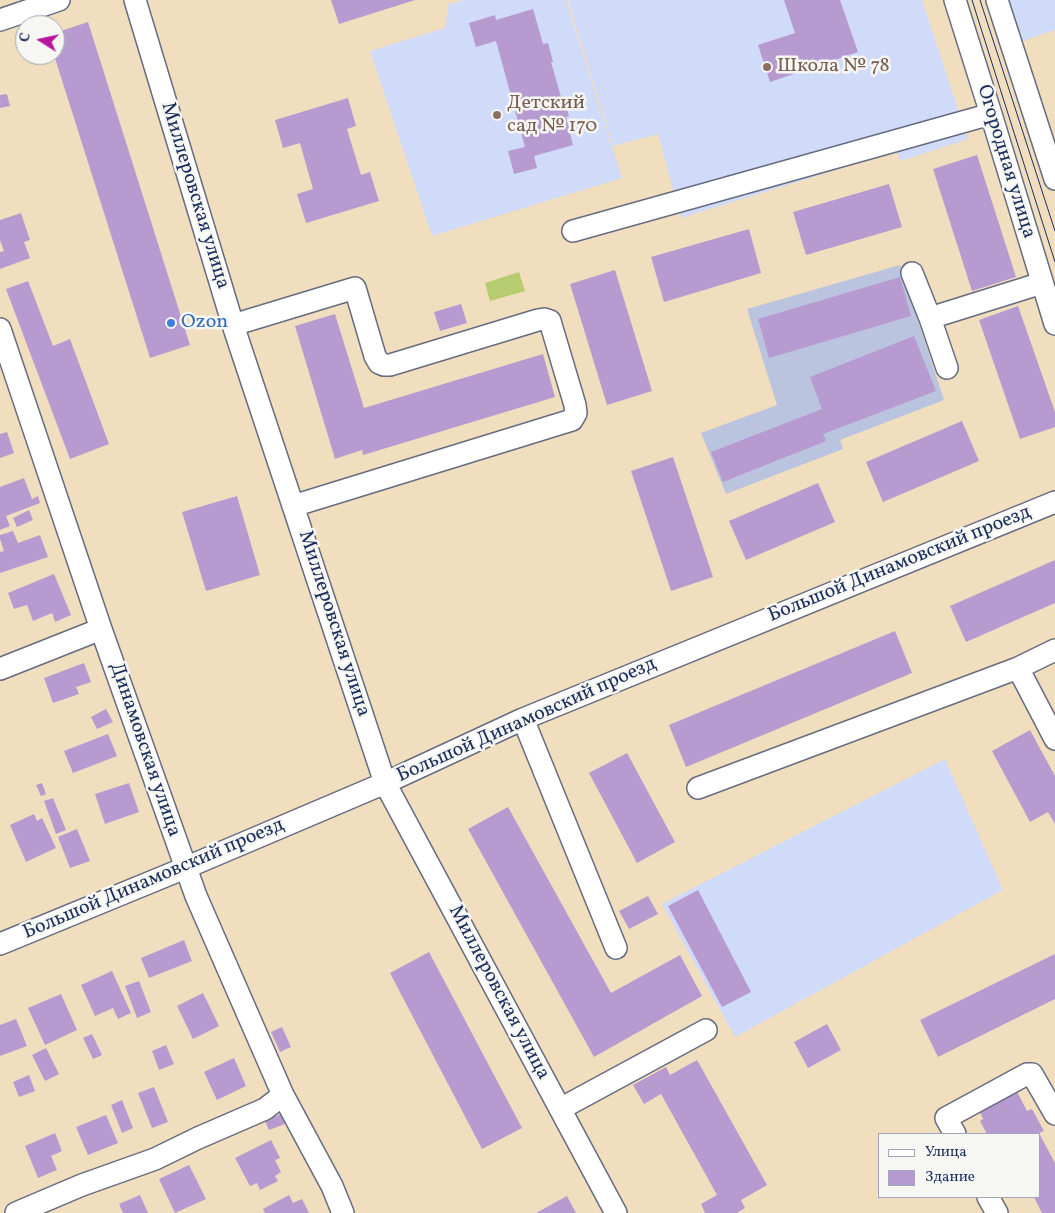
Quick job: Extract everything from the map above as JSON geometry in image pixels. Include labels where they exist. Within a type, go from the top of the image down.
[{"type":"street","points":[[5,12],[59,0]]},
{"type":"street","name":"Огородная улица","points":[[955,0],[1055,324]]},
{"type":"street","name":"Огородная улица","points":[[997,0],[1055,179]]},
{"type":"street","name":"Миллеровская улица","points":[[139,1],[233,325],[385,783],[616,1213]]},
{"type":"street","points":[[573,232],[991,114]]},
{"type":"street","points":[[912,273],[947,368]]},
{"type":"street","points":[[930,318],[1042,282]]},
{"type":"street","points":[[233,325],[355,288],[375,356],[384,365],[538,320],[544,319],[550,322],[552,328],[575,405],[576,413],[572,420],[293,506]]},
{"type":"street","name":"Динамовская улица","points":[[0,329],[101,629],[196,896],[283,1095],[332,1186],[343,1213]]},
{"type":"street","name":"Большой Динамовский проезд","points":[[0,944],[186,868],[385,783],[523,719],[1055,502]]},
{"type":"street","points":[[0,668],[101,629]]},
{"type":"street","points":[[698,788],[1018,668],[1055,650]]},
{"type":"street","points":[[1018,668],[1055,738]]},
{"type":"street","points":[[523,719],[616,948]]},
{"type":"street","points":[[560,1109],[706,1030]]},
{"type":"street","points":[[954,1133],[946,1118],[1027,1074],[1032,1074],[1055,1114]]},
{"type":"street","points":[[16,1213],[82,1185],[154,1159],[265,1109],[283,1095]]},
{"type":"street","points":[[989,1198],[997,1213]]},
{"type":"shaded area","name":"Детский сад № 170","points":[[464,0],[566,0],[622,178],[432,236],[370,51],[445,28],[449,4]]},
{"type":"shaded area","name":"Школа № 78","points":[[568,0],[922,0],[968,139],[901,161],[897,151],[681,218],[658,134],[613,146]]},
{"type":"shaded area","points":[[1006,0],[1055,0],[1055,30],[1020,42]]},
{"type":"shaded area","points":[[900,265],[944,400],[840,440],[843,449],[726,494],[701,433],[777,405],[747,309]]},
{"type":"shaded area","points":[[945,759],[1003,890],[735,1037],[662,904]]},
{"type":"green space","points":[[519,272],[525,291],[490,301],[485,283]]},
{"type":"building","points":[[331,0],[415,0],[339,24]]},
{"type":"building","points":[[784,0],[840,0],[858,52],[770,82],[758,45],[795,33]]},
{"type":"building","points":[[533,9],[543,44],[548,43],[553,62],[551,62],[561,97],[563,96],[569,116],[566,117],[573,145],[534,156],[537,168],[514,174],[508,151],[525,147],[496,41],[476,47],[469,23],[495,15],[496,20]]},
{"type":"building","points":[[88,22],[190,345],[150,358],[57,65],[65,65],[65,30]]},
{"type":"building","points":[[7,94],[10,106],[0,108],[0,95]]},
{"type":"building","points":[[348,98],[356,126],[347,129],[361,175],[370,172],[379,201],[306,223],[297,194],[313,189],[300,143],[283,148],[275,120]]},
{"type":"building","points":[[977,155],[1016,277],[972,291],[933,169]]},
{"type":"building","points":[[889,184],[902,227],[806,255],[793,212]]},
{"type":"building","points":[[21,213],[30,240],[24,242],[30,258],[0,269],[0,252],[4,251],[0,240],[0,220]]},
{"type":"building","points":[[749,229],[761,273],[664,302],[651,257]]},
{"type":"building","points":[[615,270],[652,391],[607,405],[570,284]]},
{"type":"building","points":[[900,277],[911,316],[769,358],[758,319]]},
{"type":"building","points":[[28,281],[53,346],[70,339],[109,444],[70,459],[6,289]]},
{"type":"building","points":[[461,304],[467,323],[440,331],[434,312]]},
{"type":"building","points":[[1018,306],[1055,412],[1055,427],[1020,439],[979,320]]},
{"type":"building","points":[[335,314],[364,408],[543,354],[555,397],[363,455],[362,450],[335,459],[295,326]]},
{"type":"building","points":[[914,336],[936,391],[823,434],[826,441],[723,482],[711,452],[822,409],[810,377]]},
{"type":"building","points":[[962,421],[979,461],[883,502],[866,462]]},
{"type":"building","points":[[7,432],[14,453],[0,458],[0,434]]},
{"type":"building","points":[[673,457],[713,577],[671,591],[631,471]]},
{"type":"building","points":[[24,478],[32,499],[38,496],[40,503],[6,516],[10,526],[0,530],[0,487]]},
{"type":"building","points":[[818,483],[835,522],[746,560],[729,521]]},
{"type":"building","points":[[237,496],[260,575],[206,591],[182,512]]},
{"type":"building","points":[[29,510],[33,520],[17,527],[13,518]]},
{"type":"building","points":[[13,531],[18,543],[40,535],[48,557],[0,573],[0,552],[4,551],[0,535]]},
{"type":"building","points":[[1055,560],[1055,603],[966,642],[950,606]]},
{"type":"building","points":[[54,574],[71,615],[55,622],[52,613],[33,621],[27,605],[14,609],[8,593]]},
{"type":"building","points":[[895,631],[912,673],[686,767],[669,725]]},
{"type":"building","points":[[84,663],[91,682],[76,687],[79,694],[53,703],[44,678]]},
{"type":"building","points":[[106,709],[113,722],[97,729],[91,717]]},
{"type":"building","points":[[1030,730],[1055,776],[1055,824],[1048,812],[1030,822],[992,751]]},
{"type":"building","points":[[108,734],[117,756],[73,773],[64,751]]},
{"type":"building","points":[[627,753],[675,842],[637,863],[589,773]]},
{"type":"building","points":[[42,783],[46,794],[41,796],[36,785]]},
{"type":"building","points":[[129,783],[139,812],[105,824],[95,794]]},
{"type":"building","points":[[53,798],[66,830],[56,834],[44,801]]},
{"type":"building","points":[[508,807],[611,993],[680,955],[702,996],[594,1057],[468,829]]},
{"type":"building","points":[[34,814],[37,821],[42,818],[56,848],[26,862],[10,825]]},
{"type":"building","points":[[77,829],[90,861],[70,868],[58,837]]},
{"type":"building","points":[[698,890],[751,992],[722,1007],[668,906]]},
{"type":"building","points":[[648,896],[658,914],[629,929],[619,911]]},
{"type":"building","points":[[184,940],[192,961],[149,978],[141,958]]},
{"type":"building","points":[[429,952],[522,1128],[482,1149],[390,973]]},
{"type":"building","points":[[1055,954],[1055,999],[938,1057],[920,1020]]},
{"type":"building","points":[[112,971],[131,1013],[118,1019],[113,1008],[95,1016],[81,985]]},
{"type":"building","points":[[139,981],[151,1012],[137,1018],[125,986]]},
{"type":"building","points":[[203,993],[219,1026],[193,1039],[177,1006]]},
{"type":"building","points":[[61,994],[77,1030],[45,1045],[28,1008]]},
{"type":"building","points":[[16,1019],[27,1046],[0,1056],[0,1025]]},
{"type":"building","points":[[827,1024],[841,1050],[808,1068],[794,1042]]},
{"type":"building","points":[[282,1027],[291,1047],[280,1052],[271,1032]]},
{"type":"building","points":[[92,1034],[102,1055],[93,1059],[83,1038]]},
{"type":"building","points":[[166,1045],[174,1064],[159,1070],[152,1051]]},
{"type":"building","points":[[46,1048],[59,1074],[45,1081],[32,1055]]},
{"type":"building","points":[[234,1058],[246,1086],[217,1100],[204,1072]]},
{"type":"building","points":[[697,1060],[767,1185],[741,1200],[745,1208],[737,1213],[705,1213],[701,1204],[717,1195],[661,1094],[644,1104],[633,1085],[666,1067],[670,1075]]},
{"type":"building","points":[[29,1075],[35,1091],[19,1097],[13,1082]]},
{"type":"building","points":[[154,1087],[168,1122],[152,1128],[138,1093]]},
{"type":"building","points":[[1015,1088],[1027,1111],[1032,1109],[1044,1131],[1039,1133],[986,1133],[980,1121],[983,1119],[978,1108]]},
{"type":"building","points":[[122,1100],[133,1128],[122,1133],[111,1105]]},
{"type":"building","points":[[281,1114],[285,1124],[269,1130],[265,1121]]},
{"type":"building","points":[[106,1115],[118,1143],[88,1155],[76,1127]]},
{"type":"building","points":[[55,1133],[62,1151],[51,1156],[57,1170],[38,1178],[25,1146]]},
{"type":"building","points":[[1040,1135],[1055,1163],[1055,1213],[1042,1213],[1034,1198],[1040,1198]]},
{"type":"building","points":[[271,1140],[280,1158],[275,1160],[281,1172],[275,1176],[278,1181],[260,1190],[257,1183],[250,1186],[235,1158]]},
{"type":"building","points":[[189,1165],[206,1199],[175,1213],[159,1179]]},
{"type":"building","points":[[140,1195],[148,1213],[123,1213],[119,1204]]},
{"type":"building","points":[[289,1195],[293,1203],[302,1199],[309,1213],[265,1213],[263,1209]]},
{"type":"building","points":[[567,1196],[576,1213],[536,1213]]},
{"type":"tram line","points":[[972,0],[1055,262]]},
{"type":"tram line","points":[[980,0],[1055,231]]},
{"type":"place","name":"Школа № 78","points":[[767,67]]},
{"type":"place","name":"Детский сад № 170","points":[[497,115]]},
{"type":"place","name":"Ozon","points":[[171,323]]}]
